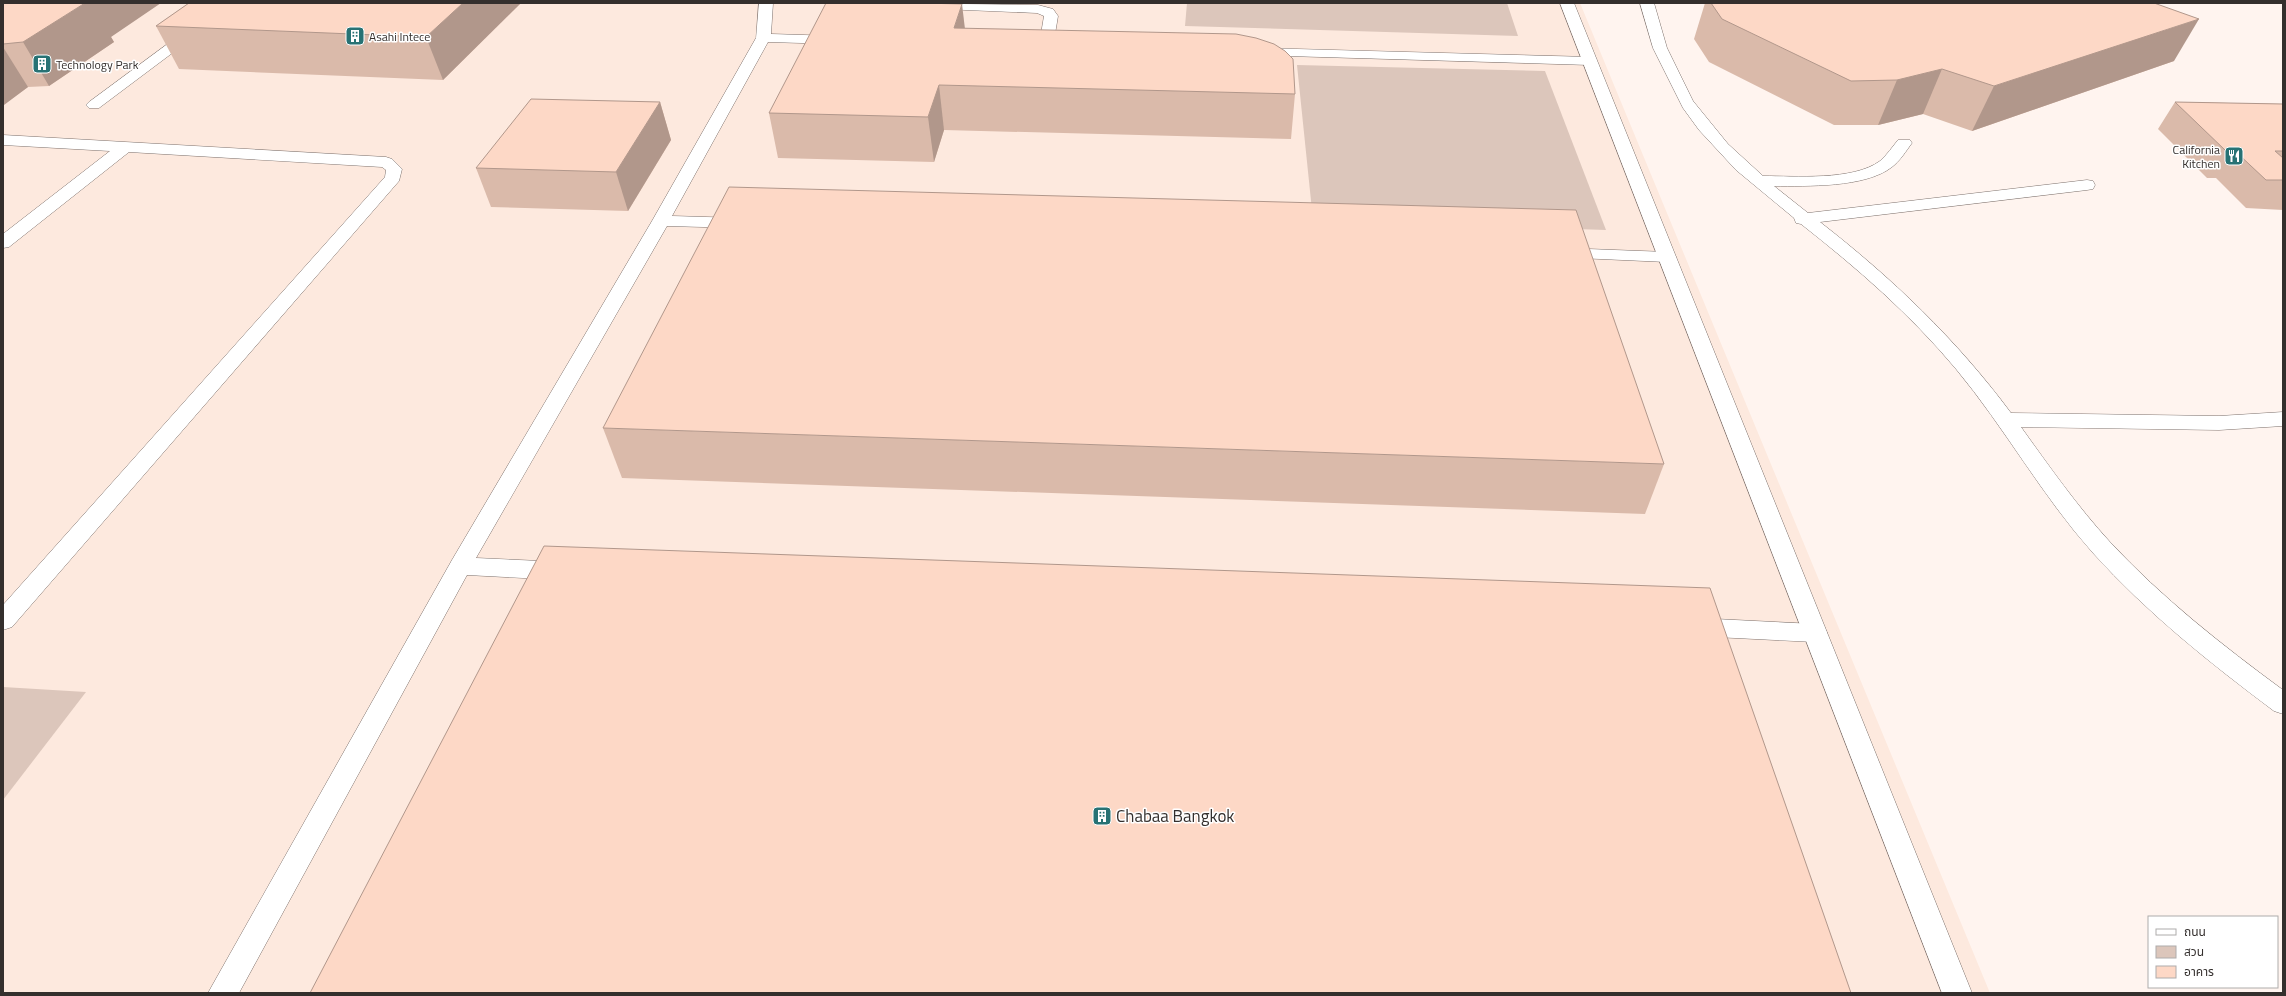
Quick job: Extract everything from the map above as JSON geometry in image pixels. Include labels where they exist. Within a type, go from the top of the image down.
[{"type":"street","points":[[94,105],[232,3]]},
{"type":"street","points":[[224,993],[460,566],[661,221],[763,38],[766,19],[766,3]]},
{"type":"street","points":[[895,3],[1038,9],[1048,12],[1051,16],[1046,46]]},
{"type":"street","points":[[1567,3],[1958,993]]},
{"type":"street","points":[[1647,3],[1654,22],[1659,46],[1686,103],[1711,136],[1758,181],[1802,219],[1847,252],[1942,341],[2006,420],[2047,480],[2100,546],[2158,604],[2224,659],[2283,704]]},
{"type":"street","points":[[763,38],[850,41]]},
{"type":"street","points":[[1031,46],[1062,47]]},
{"type":"street","points":[[1246,52],[1590,61]]},
{"type":"street","points":[[3,140],[386,162],[394,169],[393,178],[3,621]]},
{"type":"street","points":[[1758,181],[1811,181],[1859,175],[1885,165],[1904,143]]},
{"type":"street","points":[[3,244],[126,147]]},
{"type":"street","points":[[1802,219],[2087,185]]},
{"type":"street","points":[[661,221],[757,224]]},
{"type":"street","points":[[1547,252],[1667,257]]},
{"type":"street","points":[[2006,420],[2220,423],[2283,419]]},
{"type":"street","points":[[460,566],[588,572]]},
{"type":"street","points":[[1672,626],[1815,633]]},
{"type":"shaded area","points":[[3,3],[1580,3],[1990,993],[3,993]]},
{"type":"green space","points":[[1187,3],[1507,3],[1518,36],[1185,26]]},
{"type":"green space","points":[[1297,65],[1545,71],[1606,230],[1313,220]]},
{"type":"green space","points":[[3,687],[86,692],[3,800]]},
{"type":"building","points":[[3,3],[85,3],[23,42],[3,44]]},
{"type":"building","points":[[189,3],[463,3],[426,37],[156,26]]},
{"type":"building","points":[[826,3],[962,4],[954,28],[1236,34],[1256,38],[1274,44],[1285,51],[1293,59],[1295,94],[939,85],[928,117],[769,113]]},
{"type":"building","points":[[1711,3],[2154,3],[2199,19],[1994,86],[1942,69],[1897,80],[1851,81],[1722,19]]},
{"type":"building","points":[[531,99],[660,102],[616,172],[476,168]]},
{"type":"building","points":[[2175,102],[2283,104],[2283,151],[2275,151],[2283,158],[2283,180],[2266,180],[2234,150],[2225,150]]},
{"type":"building","points":[[729,187],[1576,210],[1664,464],[603,428]]},
{"type":"building","name":"Chabaa Bangkok","points":[[544,546],[1710,588],[1851,993],[310,993]]},
{"type":"place","name":"Asahi Intece","points":[[355,36]]},
{"type":"place","name":"Technology Park","points":[[42,64]]},
{"type":"place","name":"California Kitchen","points":[[2234,156]]},
{"type":"place","name":"Chabaa Bangkok","points":[[1102,816]]}]
